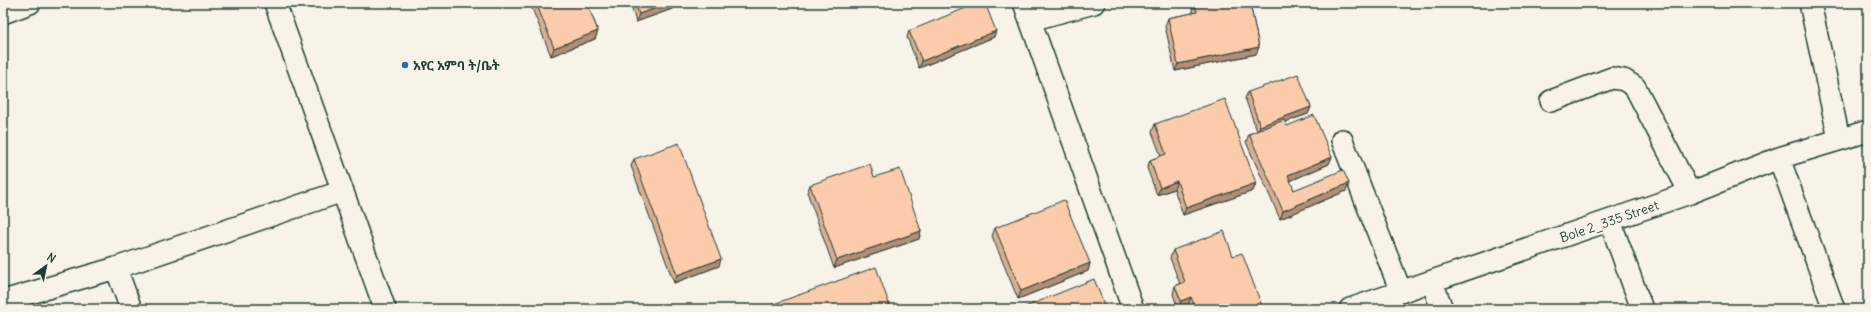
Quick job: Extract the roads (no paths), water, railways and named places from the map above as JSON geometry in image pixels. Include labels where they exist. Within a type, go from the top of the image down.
[{"type":"street","points":[[3,13],[30,3]]},
{"type":"street","points":[[275,3],[385,309]]},
{"type":"street","points":[[1094,3],[1027,11],[1133,309]]},
{"type":"street","points":[[1810,3],[1839,139]]},
{"type":"street","points":[[1551,101],[1612,78],[1624,80],[1635,87],[1690,193]]},
{"type":"street","name":"Bole 2_335 Street","points":[[1350,309],[1690,193],[1779,158],[1868,131]]},
{"type":"street","points":[[1342,140],[1401,292]]},
{"type":"street","points":[[1779,158],[1834,309]]},
{"type":"street","points":[[3,301],[116,268],[343,191]]},
{"type":"street","points":[[1610,221],[1642,309]]},
{"type":"street","points":[[116,268],[130,309]]},
{"type":"street","points":[[1432,282],[1442,309]]},
{"type":"place","name":"አየር አምባ ት/ቤት","points":[[405,65]]}]
